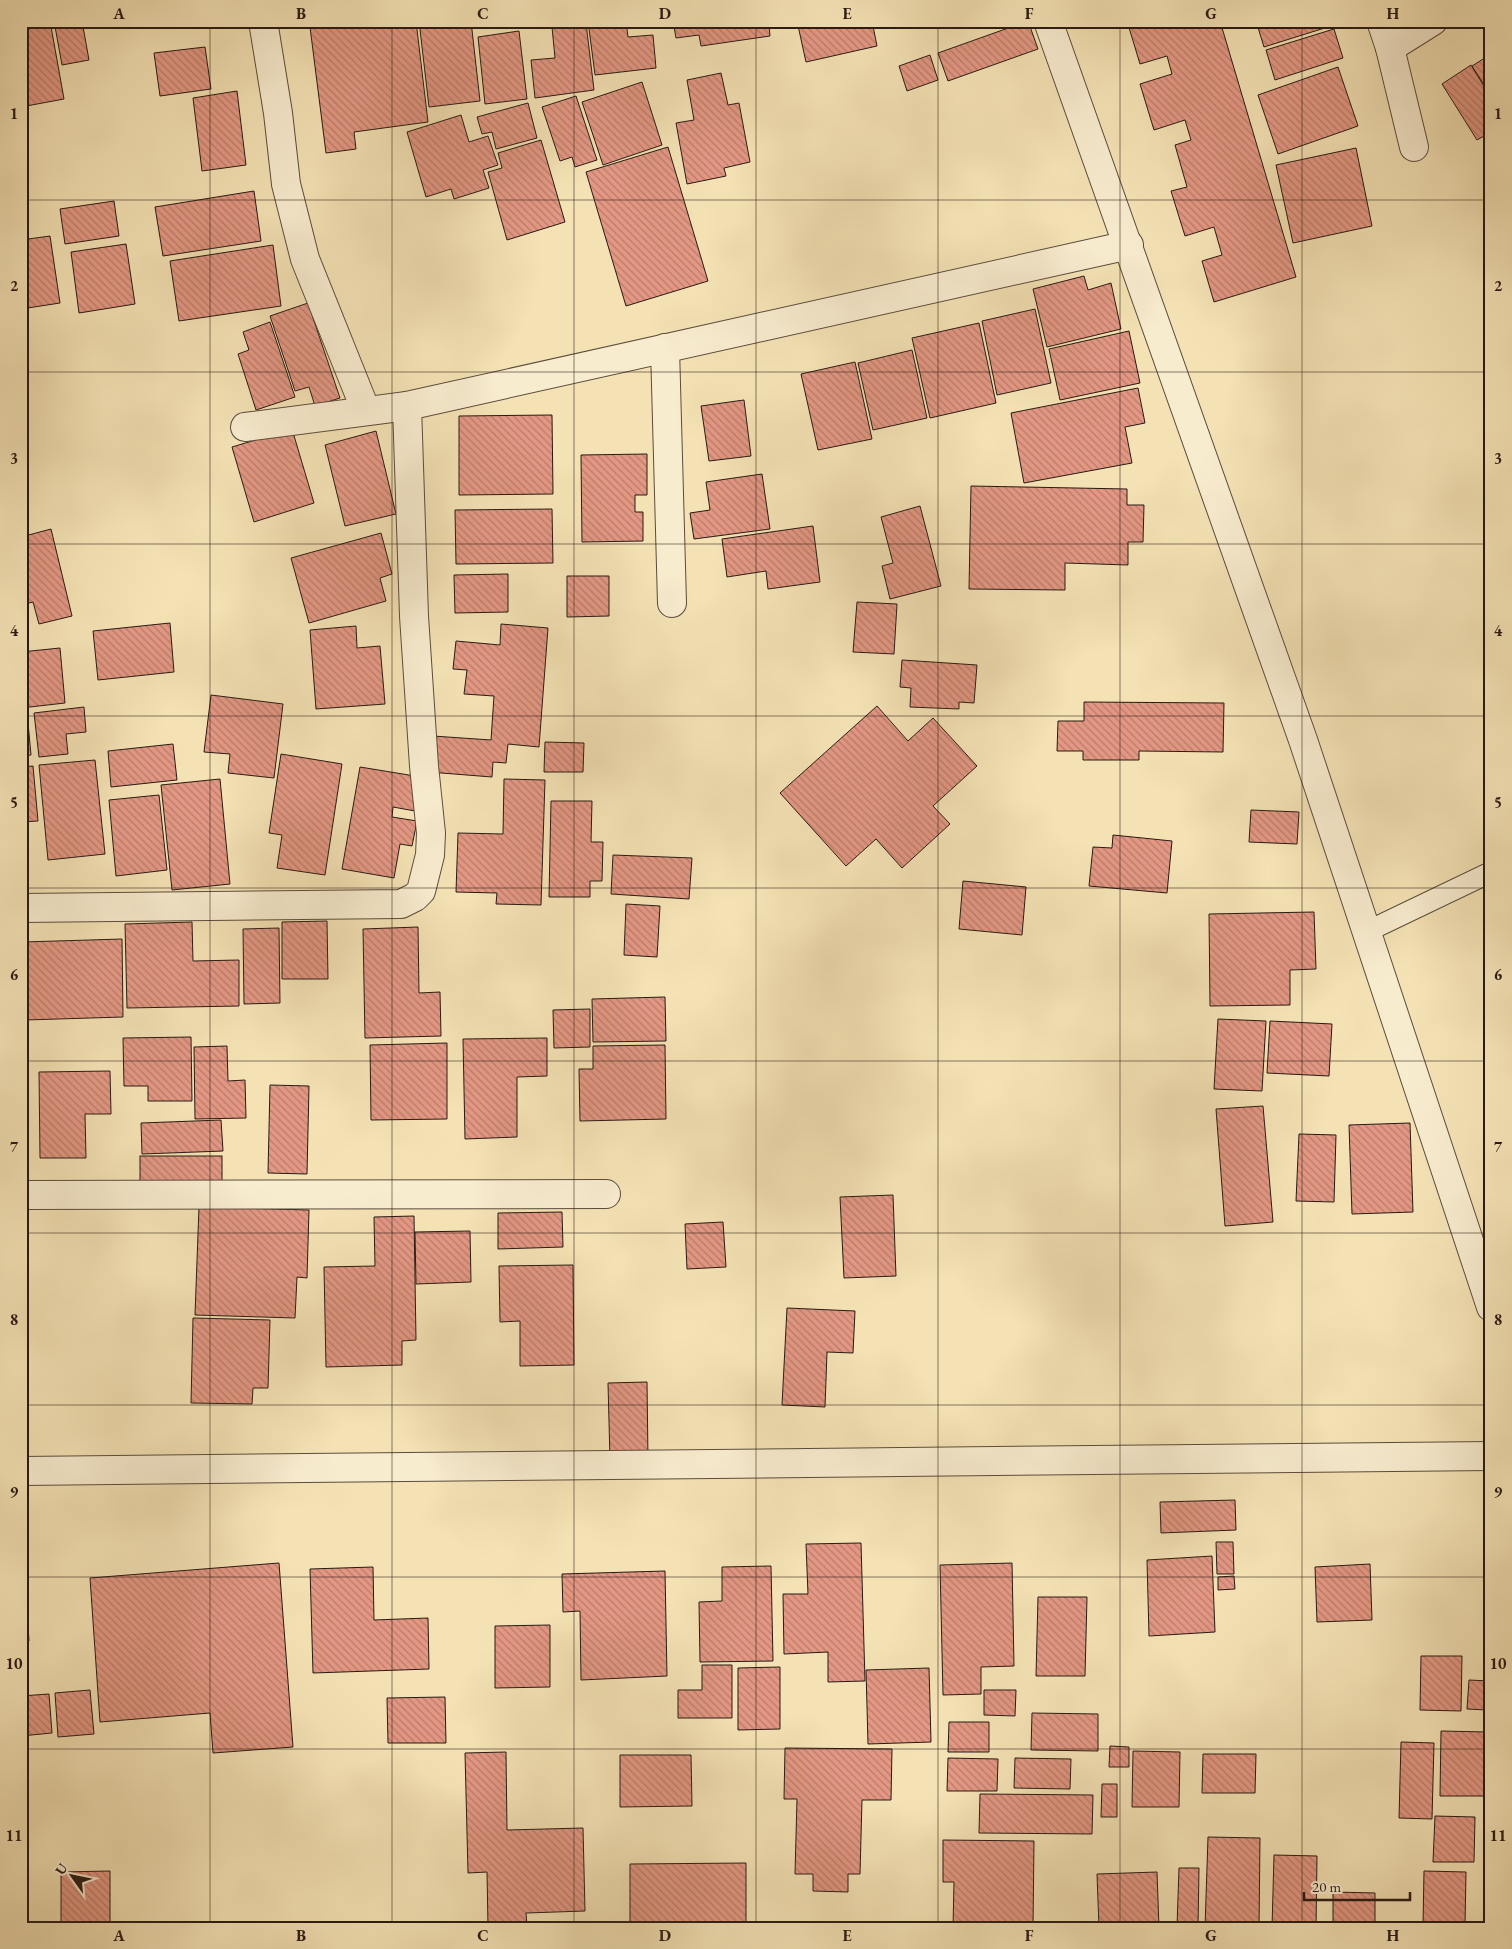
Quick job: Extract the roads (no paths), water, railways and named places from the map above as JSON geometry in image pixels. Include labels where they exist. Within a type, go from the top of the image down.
[{"type":"street","points":[[264,21],[278,112],[286,184],[305,258],[366,411]]},
{"type":"street","points":[[1048,21],[1303,740],[1491,1307]]},
{"type":"street","points":[[1381,21],[1390,48],[1414,147]]},
{"type":"street","points":[[1390,48],[1433,21]]},
{"type":"street","points":[[245,427],[408,406],[1129,245]]},
{"type":"street","points":[[665,348],[672,602]]},
{"type":"street","points":[[21,908],[401,904],[415,897],[420,891],[430,855],[431,833],[414,626],[408,406]]},
{"type":"street","points":[[21,1195],[606,1194]]},
{"type":"street","points":[[21,1471],[1491,1456]]},
{"type":"lane","points":[[1366,932],[1491,872]]}]
